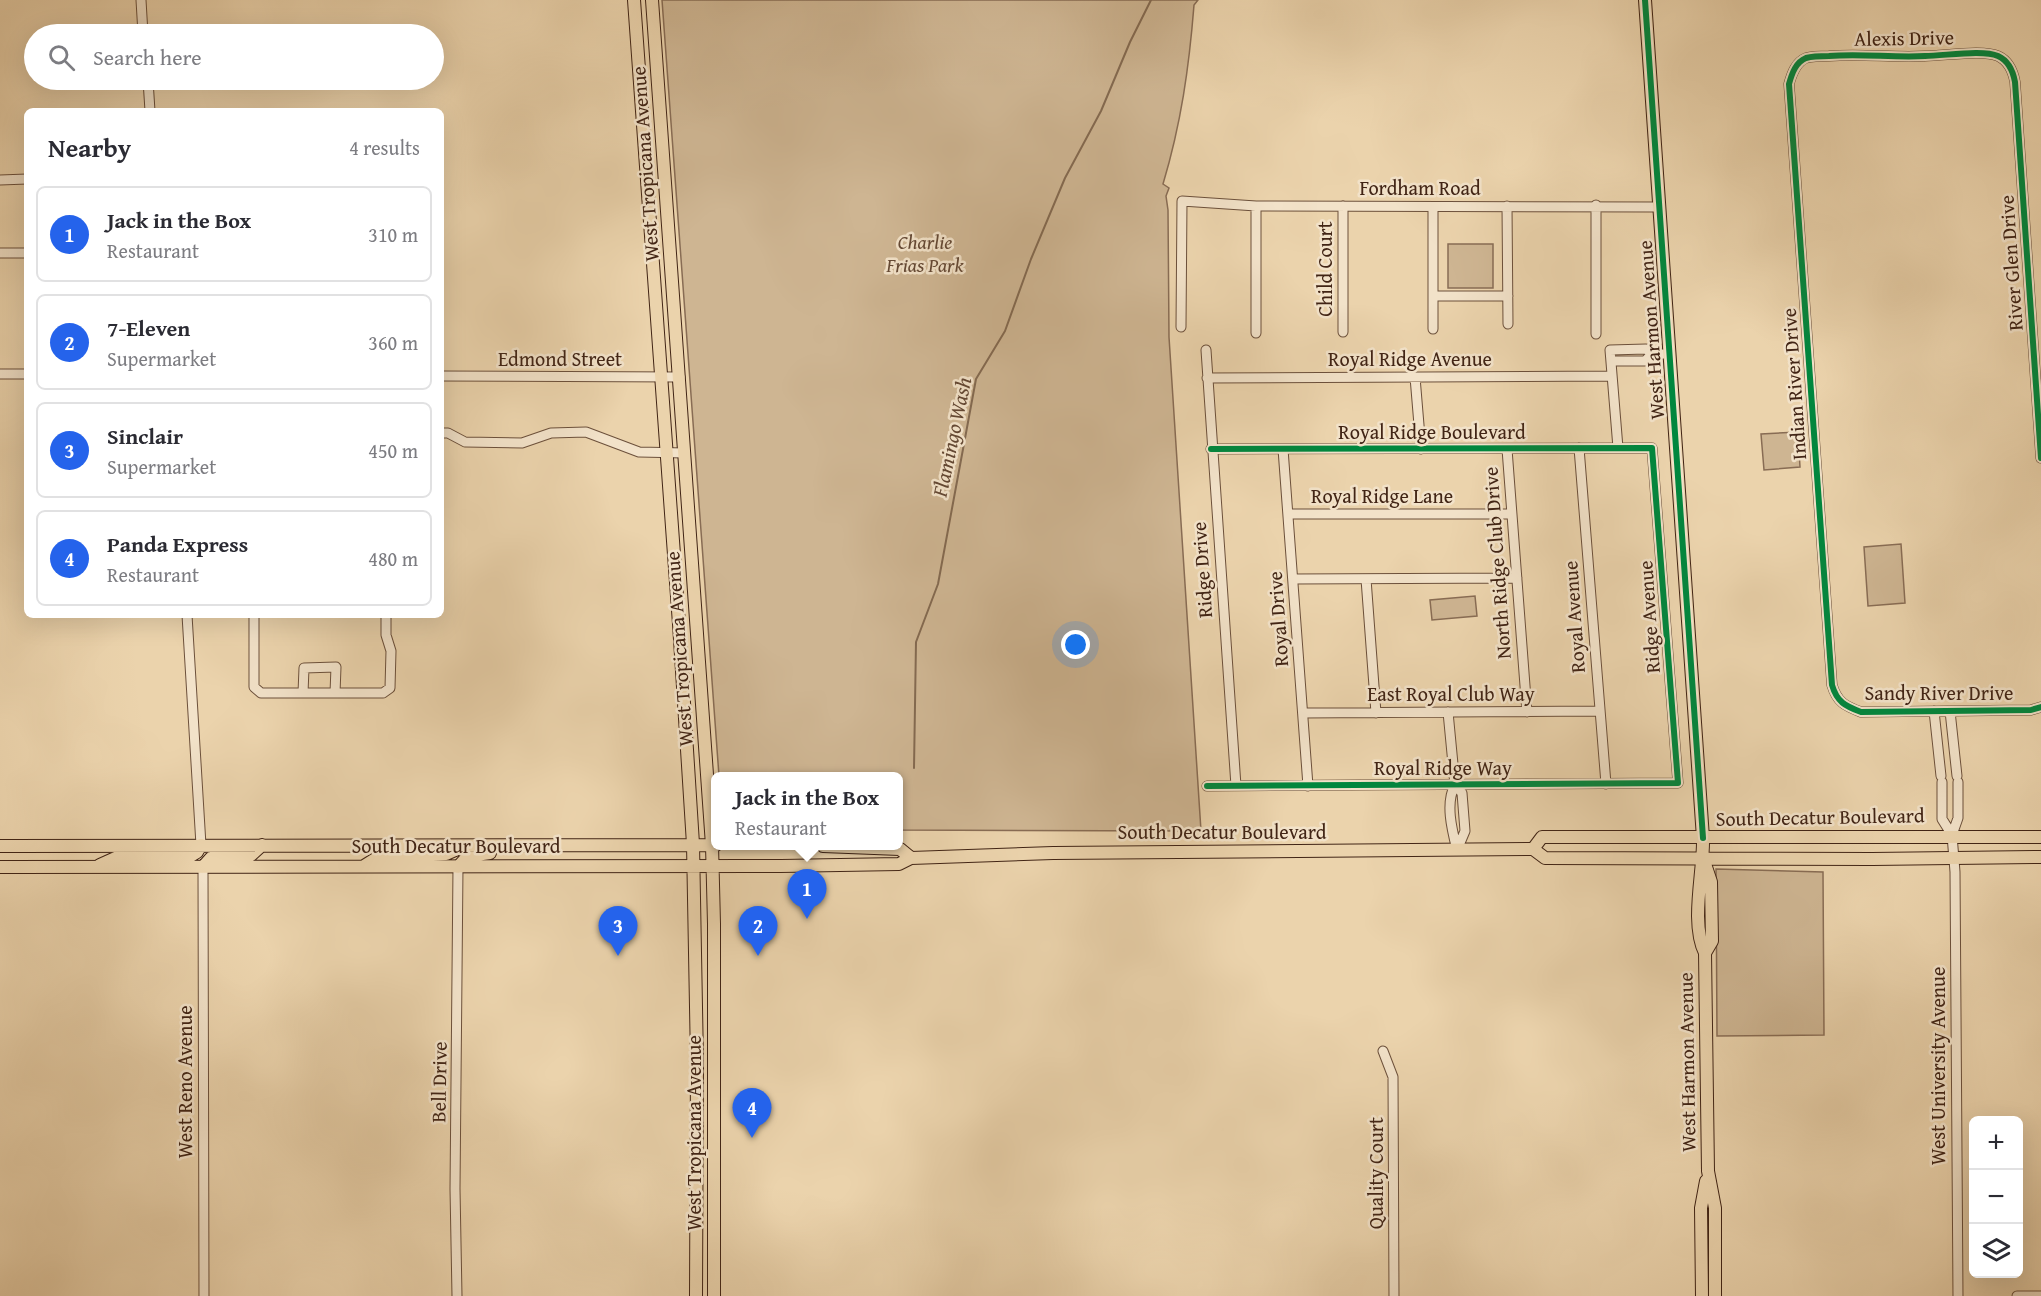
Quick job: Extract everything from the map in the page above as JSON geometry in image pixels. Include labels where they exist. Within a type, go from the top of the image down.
[{"type":"main road","name":"West Tropicana Avenue","points":[[634,0],[693,844],[696,987],[696,1296]]},
{"type":"main road","name":"West Tropicana Avenue","points":[[652,0],[711,804]]},
{"type":"main road","name":"West Harmon Avenue","points":[[1645,0],[1703,859],[1711,882],[1712,941],[1705,953],[1708,1171],[1715,1208],[1715,1296]]},
{"type":"main road","points":[[638,67],[657,65]]},
{"type":"main road","points":[[639,82],[658,80]]},
{"type":"main road","points":[[651,243],[670,242]]},
{"type":"main road","points":[[675,572],[694,571]]},
{"type":"main road","name":"South Decatur Boulevard","points":[[1533,849],[1542,837],[2041,837]]},
{"type":"main road","points":[[96,867],[120,856],[192,855],[201,845]]},
{"type":"main road","points":[[203,867],[211,858],[251,855],[262,845]]},
{"type":"main road","points":[[458,867],[468,856],[477,853],[514,852],[528,845]]},
{"type":"main road","name":"South Decatur Boulevard","points":[[0,846],[711,845]]},
{"type":"main road","points":[[363,866],[380,856],[446,854],[459,846]]},
{"type":"main road","name":"South Decatur Boulevard","points":[[0,867],[899,864],[911,858],[1053,853],[1533,849],[1545,858],[2041,857]]},
{"type":"main road","name":"West Tropicana Avenue","points":[[714,850],[714,1296]]},
{"type":"main road","name":"South Decatur Boulevard","points":[[901,850],[911,858]]},
{"type":"main road","points":[[696,987],[704,1009],[705,1068],[708,1075],[714,1078]]},
{"type":"main road","name":"West Harmon Avenue","points":[[1702,1296],[1701,1208],[1708,1171]]},
{"type":"street","points":[[141,0],[142,24]]},
{"type":"street","name":"Alexis Drive","points":[[1797,65],[1807,58],[1836,55],[1924,57],[1969,53],[1992,54],[2000,57],[2010,66]]},
{"type":"street","name":"Indian River Drive","points":[[1797,65],[1789,84],[1832,685],[1839,701]]},
{"type":"street","name":"River Glen Drive","points":[[2010,66],[2014,82],[2041,458]]},
{"type":"street","points":[[149,90],[150,108]]},
{"type":"street","points":[[0,180],[24,179]]},
{"type":"street","name":"Fordham Road","points":[[1181,327],[1182,201],[1257,206],[1658,207]]},
{"type":"street","points":[[1256,333],[1257,206]]},
{"type":"street","name":"Child Court","points":[[1342,332],[1343,206]]},
{"type":"street","points":[[1508,206],[1508,324]]},
{"type":"street","points":[[1596,206],[1596,334]]},
{"type":"street","points":[[1432,207],[1433,329]]},
{"type":"street","points":[[0,254],[24,253]]},
{"type":"street","points":[[1433,296],[1508,296]]},
{"type":"street","points":[[1618,448],[1610,350],[1646,349],[1652,354],[1669,354]]},
{"type":"street","name":"Ridge Drive","points":[[1206,350],[1211,449],[1236,786]]},
{"type":"street","points":[[1611,361],[1645,361],[1652,354]]},
{"type":"street","points":[[0,374],[24,374]]},
{"type":"street","name":"Edmond Street","points":[[444,376],[680,377]]},
{"type":"street","name":"Royal Ridge Avenue","points":[[1208,378],[1612,376]]},
{"type":"street","points":[[1415,377],[1421,449]]},
{"type":"street","points":[[444,433],[465,442],[522,442],[551,434],[586,432],[639,452],[685,453]]},
{"type":"street","name":"North Ridge Club Drive","points":[[1507,448],[1527,712]]},
{"type":"street","name":"Royal Avenue","points":[[1579,448],[1606,783]]},
{"type":"street","name":"Royal Ridge Boulevard","points":[[1211,449],[1652,448]]},
{"type":"street","name":"Ridge Avenue","points":[[1652,448],[1678,783]]},
{"type":"street","name":"Royal Drive","points":[[1284,449],[1308,786]]},
{"type":"street","name":"Royal Ridge Lane","points":[[1288,514],[1512,514]]},
{"type":"street","points":[[1293,579],[1517,578]]},
{"type":"street","points":[[1366,579],[1376,713]]},
{"type":"street","points":[[187,618],[201,845]]},
{"type":"street","points":[[254,618],[254,687],[261,693],[383,693],[390,688],[391,651],[386,635],[386,618]]},
{"type":"street","points":[[303,693],[304,668],[336,667],[335,693]]},
{"type":"street","name":"Sandy River Drive","points":[[1839,701],[1861,712],[2031,710],[2041,707]]},
{"type":"street","name":"East Royal Club Way","points":[[1303,713],[1600,711]]},
{"type":"street","points":[[1934,711],[1942,779],[1942,819],[1952,836]]},
{"type":"street","points":[[1950,711],[1957,779],[1958,818],[1952,836]]},
{"type":"street","points":[[1448,712],[1455,784],[1462,793],[1465,831],[1457,850]]},
{"type":"street","name":"Royal Ridge Way","points":[[1208,786],[1678,783]]},
{"type":"street","name":"West University Avenue","points":[[1952,836],[1958,1296]]},
{"type":"street","name":"West Reno Avenue","points":[[203,867],[204,1296]]},
{"type":"street","name":"Bell Drive","points":[[457,1296],[458,867]]},
{"type":"street","name":"Quality Court","points":[[1383,1051],[1393,1077],[1394,1296]]},
{"type":"street","points":[[2017,1296],[2041,1296]]},
{"type":"green space","name":"Charlie Frias Park","points":[[662,0],[1198,0],[1194,5],[1187,74],[1179,118],[1163,184],[1169,188],[1166,196],[1169,337],[1201,831],[903,830],[903,772],[719,772]]},
{"type":"green space","points":[[1448,244],[1493,244],[1493,288],[1448,288]]},
{"type":"green space","points":[[1798,432],[1800,467],[1764,470],[1761,434]]},
{"type":"green space","points":[[1901,544],[1905,603],[1868,606],[1864,547]]},
{"type":"green space","points":[[1475,596],[1477,616],[1432,620],[1430,600]]},
{"type":"green space","points":[[1716,869],[1823,872],[1824,1035],[1717,1036]]},
{"type":"waterway","name":"Flamingo Wash","points":[[914,768],[916,642],[938,584],[976,379],[1005,331],[1031,259],[1065,178],[1101,111],[1130,42],[1151,0]]},
{"type":"cycle path","points":[[1645,0],[1703,838]]},
{"type":"cycle path","points":[[2041,458],[2015,82],[2010,67],[1998,56],[1983,53],[1933,56],[1841,55],[1806,58],[1795,68],[1789,84],[1834,691],[1842,703],[1861,712],[2031,710],[2041,707]]},
{"type":"cycle path","points":[[1207,786],[1678,783],[1652,448],[1211,449]]},
{"type":"place","name":"Jack in the Box","points":[[807,919]]},
{"type":"place","name":"Sinclair","points":[[618,956]]},
{"type":"place","name":"7-Eleven","points":[[758,956]]},
{"type":"place","name":"Panda Express","points":[[752,1138]]}]
